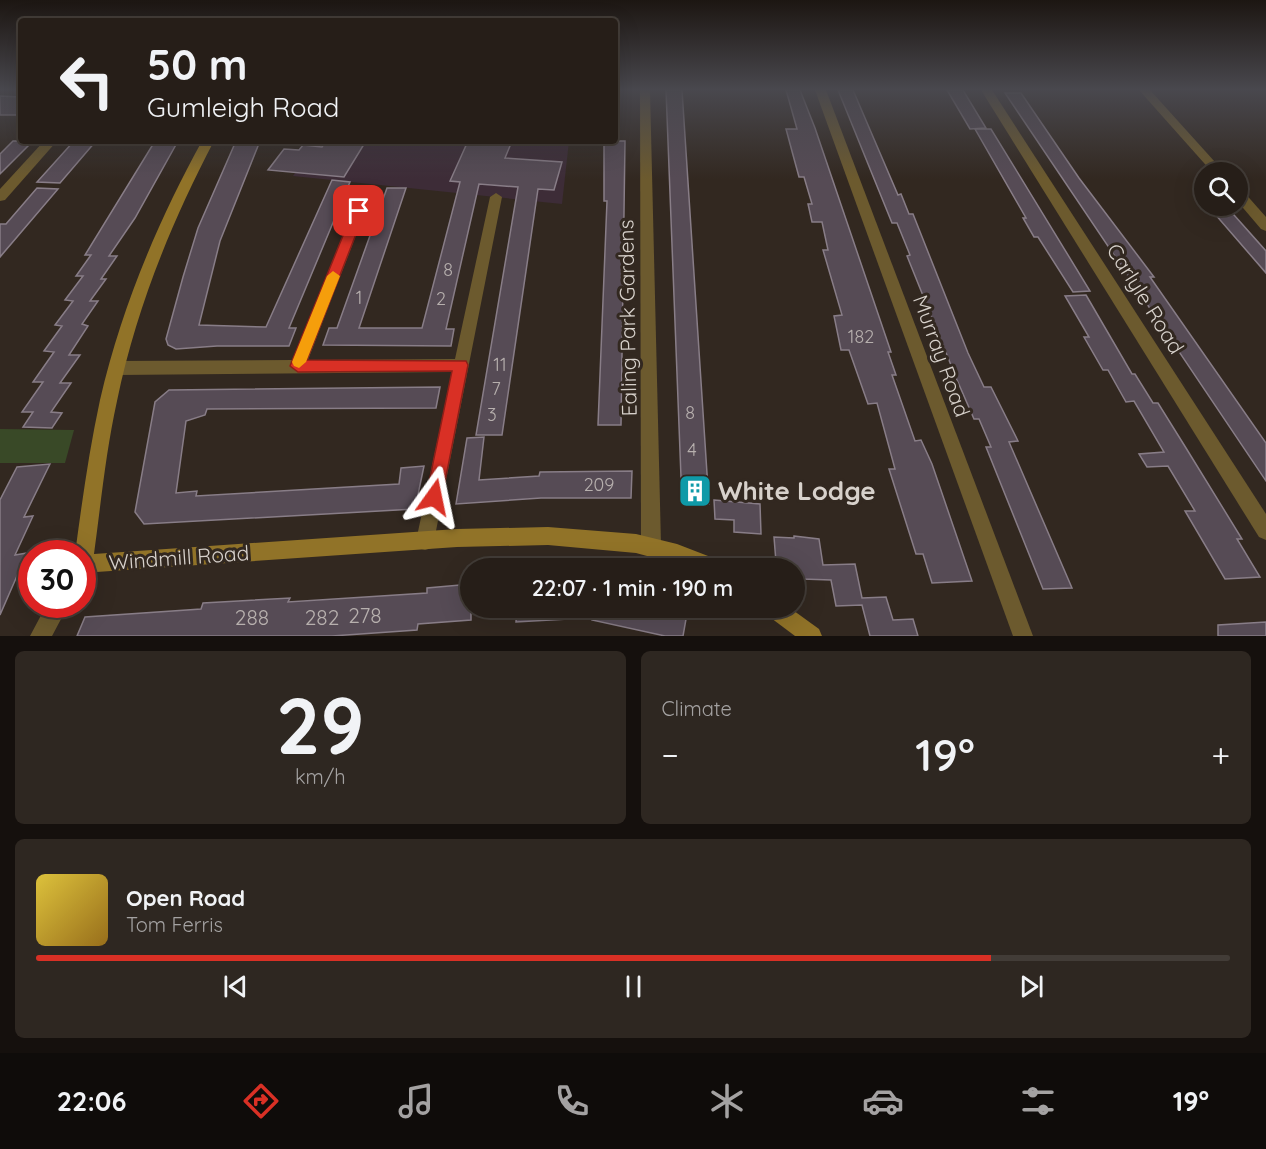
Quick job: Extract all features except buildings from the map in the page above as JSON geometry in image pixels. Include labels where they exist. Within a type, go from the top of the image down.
[{"type":"main road","name":"Windmill Road","points":[[86,540],[101,436],[118,368],[157,246],[207,144]]},
{"type":"main road","name":"Windmill Road","points":[[96,563],[425,541],[566,536],[651,545],[694,558]]},
{"type":"main road","points":[[788,618],[812,636]]},
{"type":"street","name":"Ealing Park Gardens","points":[[645,120],[651,545]]},
{"type":"street","name":"Murray Road","points":[[831,120],[1023,636]]},
{"type":"street","name":"Carlyle Road","points":[[1005,120],[1266,531]]},
{"type":"street","points":[[1171,120],[1209,162]]},
{"type":"street","points":[[0,197],[48,144]]},
{"type":"street","points":[[298,366],[367,190]]},
{"type":"street","points":[[425,541],[496,197]]},
{"type":"street","points":[[1248,205],[1266,226]]},
{"type":"street","points":[[118,368],[461,365]]},
{"type":"street","points":[[40,636],[51,618]]},
{"type":"shaded area","points":[[315,144],[569,144],[562,204],[293,176]]},
{"type":"green space","points":[[0,429],[74,430],[65,463],[0,463]]},
{"type":"slow traffic","points":[[299,362],[333,276]]},
{"type":"place","name":"White Lodge","points":[[695,491]]},
{"type":"route","points":[[359,211],[298,366],[461,365],[434,497]]}]
